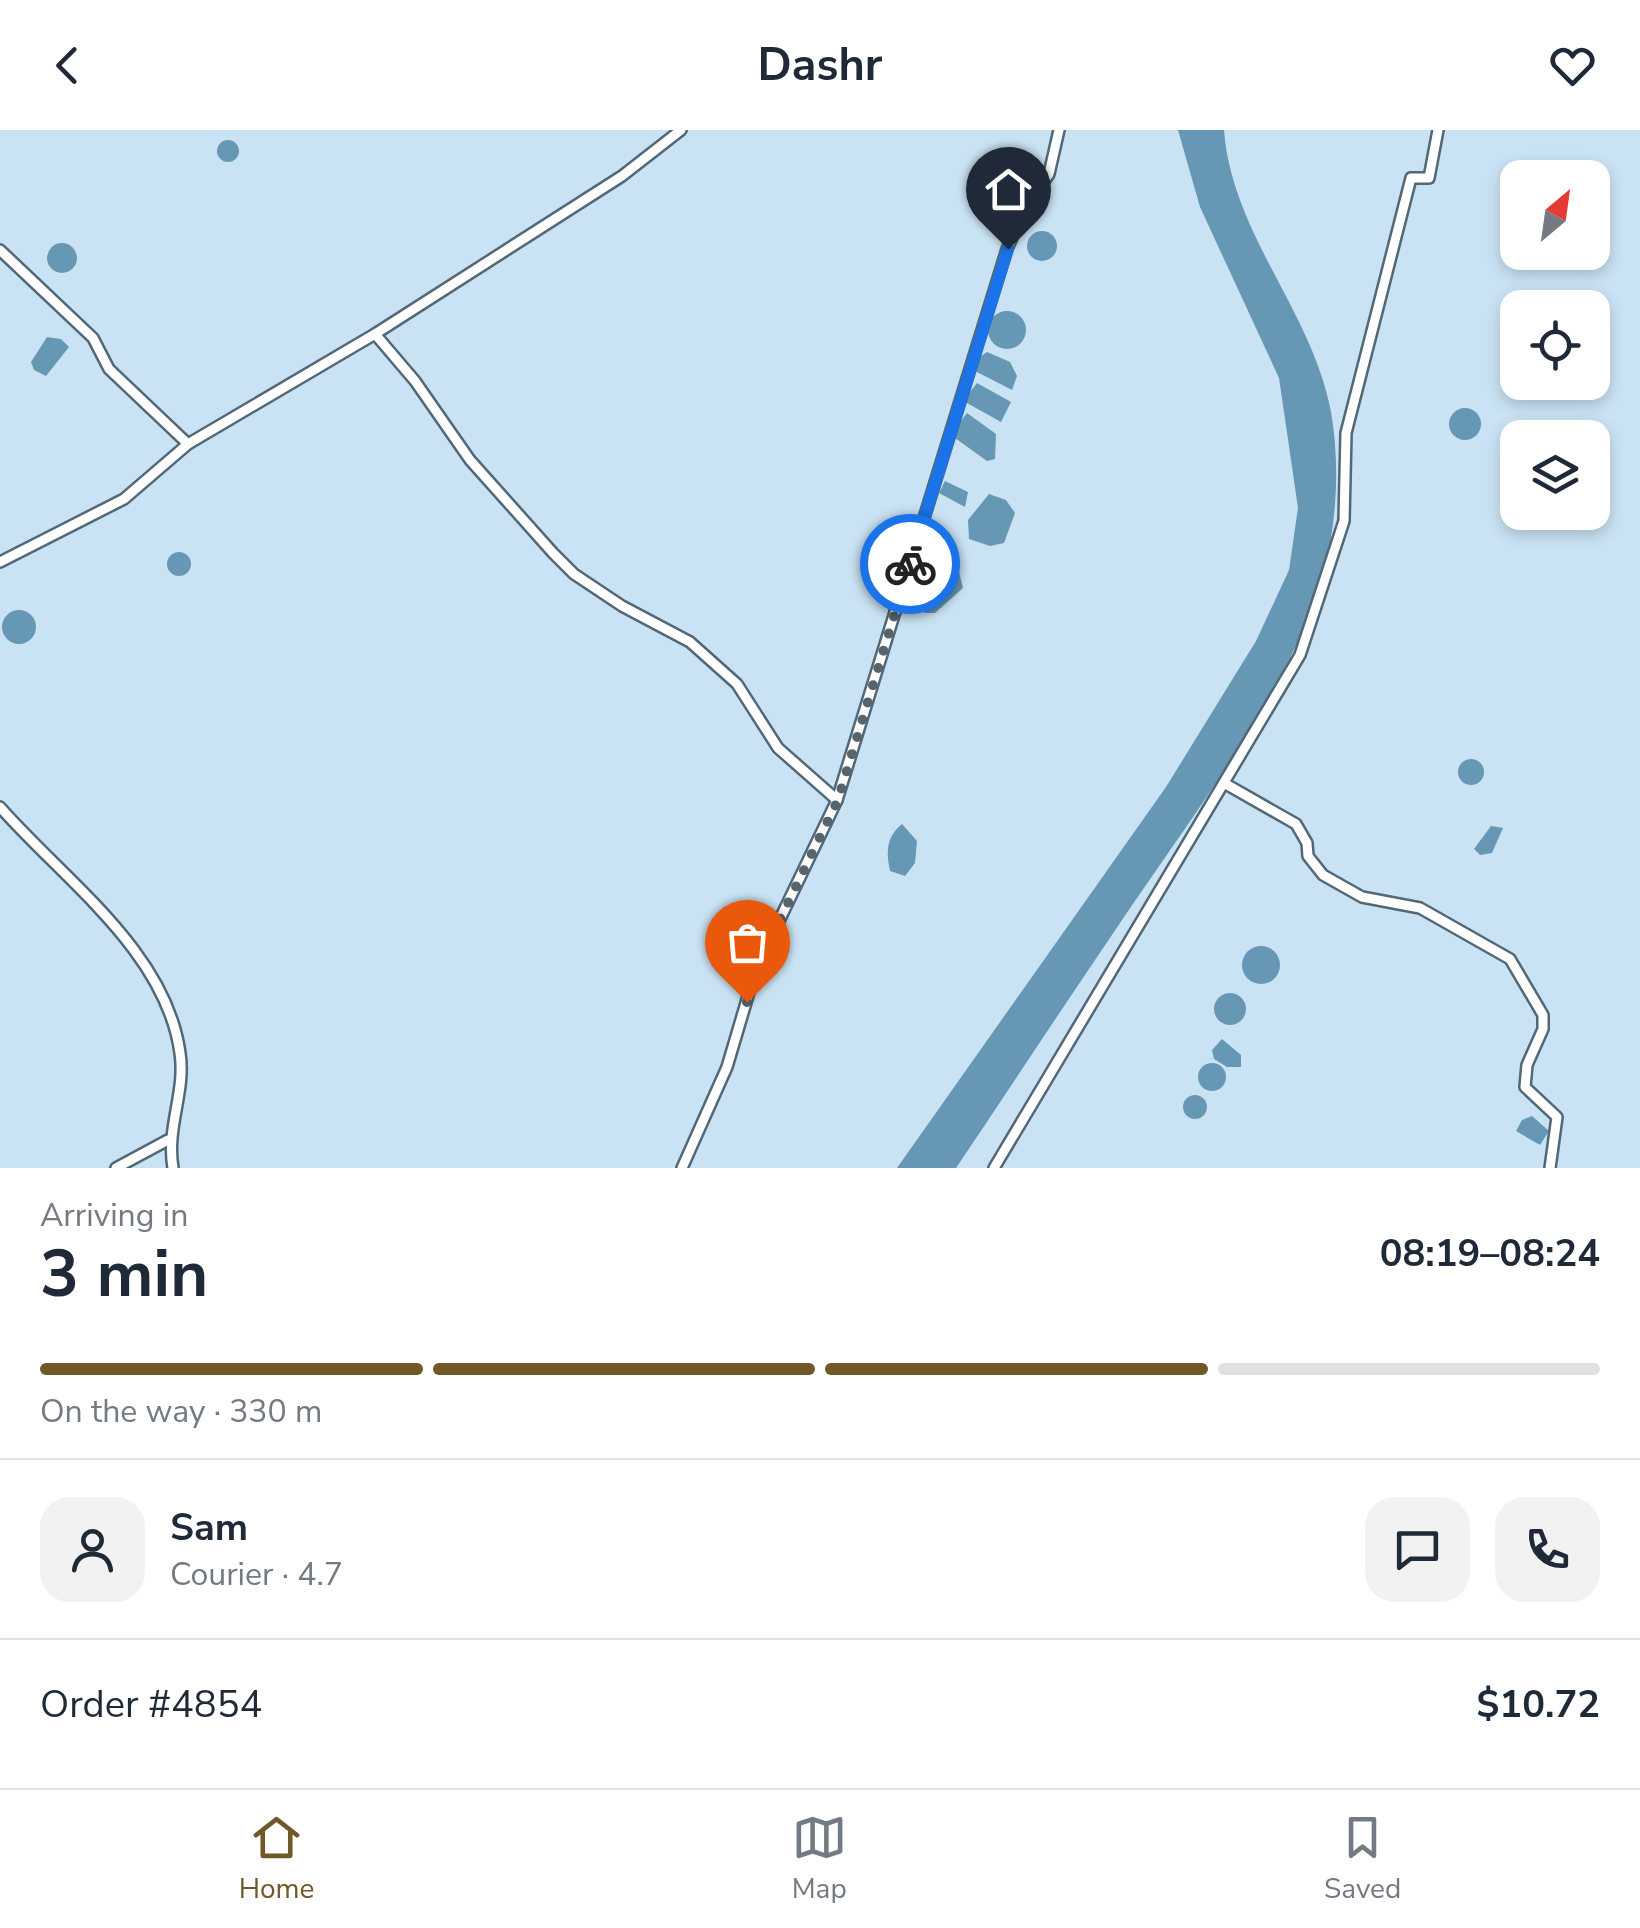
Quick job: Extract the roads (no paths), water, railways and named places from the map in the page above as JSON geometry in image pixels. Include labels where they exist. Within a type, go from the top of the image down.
[{"type":"street","points":[[0,562],[124,499],[188,444],[375,334],[622,176],[681,130]]},
{"type":"street","points":[[682,1168],[727,1067],[756,969],[838,800],[1008,249],[1025,208],[1049,174],[1059,130]]},
{"type":"street","points":[[994,1168],[1300,654],[1330,574],[1344,521],[1346,433],[1411,178],[1430,178],[1438,130]]},
{"type":"street","points":[[0,250],[93,338],[109,369],[188,444]]},
{"type":"street","points":[[375,334],[416,381],[470,460],[553,553],[574,574],[622,606],[690,642],[737,684],[778,748],[838,800]]},
{"type":"street","points":[[1224,784],[1296,824],[1307,843],[1308,856],[1322,875],[1362,897],[1420,908],[1510,959],[1543,1015],[1543,1029],[1527,1066],[1525,1087],[1558,1117],[1550,1168]]},
{"type":"street","points":[[0,807],[124,938],[167,1001],[181,1056],[168,1140],[173,1168]]},
{"type":"street","points":[[116,1168],[168,1140]]},
{"type":"water","points":[[1178,130],[1224,130],[1241,204],[1321,375],[1331,412],[1336,466],[1333,521],[1323,576],[1305,627],[1243,741],[956,1168],[897,1168],[1166,787],[1256,641],[1289,570],[1298,508],[1279,378],[1200,207]]},
{"type":"water","points":[[224,140],[232,140],[239,151],[232,162],[224,162],[217,155],[217,147]]},
{"type":"water","points":[[1042,231],[1053,235],[1057,246],[1053,257],[1042,261],[1031,257],[1027,246],[1031,235]]},
{"type":"water","points":[[62,243],[72,248],[77,258],[72,268],[62,273],[52,268],[47,258],[52,248]]},
{"type":"water","points":[[1007,311],[1021,316],[1026,330],[1021,344],[1007,349],[993,344],[988,330],[993,316]]},
{"type":"water","points":[[47,337],[61,339],[69,347],[46,376],[34,370],[31,362]]},
{"type":"water","points":[[987,352],[1010,362],[1017,376],[1012,390],[975,371],[978,358]]},
{"type":"water","points":[[977,383],[1011,402],[1001,422],[967,403],[966,397]]},
{"type":"water","points":[[1465,408],[1477,412],[1481,424],[1477,436],[1465,440],[1453,436],[1449,424],[1453,412]]},
{"type":"water","points":[[967,413],[996,434],[995,459],[987,461],[955,438],[954,430]]},
{"type":"water","points":[[945,481],[968,492],[965,507],[939,493]]},
{"type":"water","points":[[989,494],[1006,500],[1015,513],[1004,543],[990,546],[969,539],[968,520]]},
{"type":"water","points":[[934,547],[944,547],[957,564],[963,588],[935,613],[925,613],[907,598],[916,570]]},
{"type":"water","points":[[179,552],[188,555],[188,573],[179,576],[170,573],[167,564],[170,555]]},
{"type":"water","points":[[19,610],[31,615],[36,627],[31,639],[19,644],[7,639],[2,627],[7,615]]},
{"type":"water","points":[[1471,759],[1480,763],[1484,772],[1480,781],[1471,785],[1462,781],[1458,772],[1462,763]]},
{"type":"water","points":[[902,824],[917,841],[915,863],[905,876],[890,871],[888,857],[890,840]]},
{"type":"water","points":[[1491,826],[1503,828],[1492,853],[1480,855],[1474,849]]},
{"type":"water","points":[[1261,946],[1274,952],[1280,965],[1274,978],[1261,984],[1248,978],[1242,965],[1248,952]]},
{"type":"water","points":[[1230,993],[1241,998],[1246,1009],[1241,1020],[1230,1025],[1219,1020],[1214,1009],[1219,998]]},
{"type":"water","points":[[1222,1039],[1241,1055],[1241,1067],[1227,1067],[1214,1059],[1212,1050]]},
{"type":"water","points":[[1212,1063],[1222,1067],[1226,1077],[1222,1087],[1212,1091],[1202,1087],[1198,1077],[1202,1067]]},
{"type":"water","points":[[1195,1095],[1207,1107],[1195,1119],[1183,1107]]},
{"type":"water","points":[[1532,1116],[1549,1131],[1540,1145],[1516,1131],[1522,1120]]}]
